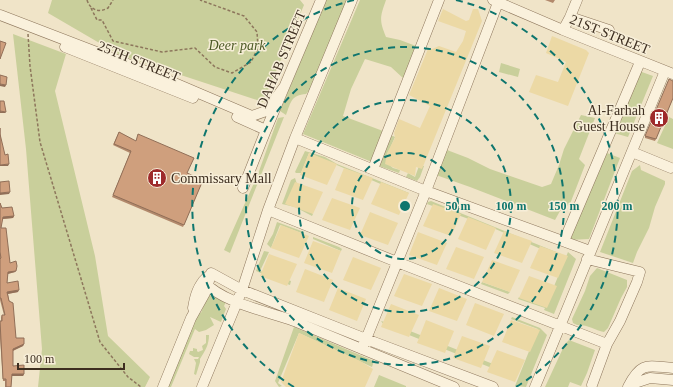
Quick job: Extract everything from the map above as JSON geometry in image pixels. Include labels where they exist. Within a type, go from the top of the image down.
[{"type":"street","name":"DAHAB STREET","points":[[243,188],[321,0]]},
{"type":"street","points":[[202,387],[242,290],[268,210],[295,138],[352,0]]},
{"type":"street","points":[[373,169],[439,0]]},
{"type":"street","points":[[563,30],[578,0]]},
{"type":"street","points":[[362,349],[426,191],[497,1]]},
{"type":"street","name":"21ST STREET","points":[[497,1],[563,30],[669,73]]},
{"type":"street","name":"25TH STREET","points":[[0,15],[156,75],[252,116],[266,111],[284,87]]},
{"type":"street","points":[[570,17],[609,30]]},
{"type":"street","name":"25TH STREET","points":[[0,21],[181,93],[266,130]]},
{"type":"street","points":[[564,241],[640,62]]},
{"type":"street","points":[[535,387],[632,152],[669,73]]},
{"type":"street","points":[[295,138],[426,191],[564,241],[589,255],[640,272],[620,321],[607,344],[592,385]]},
{"type":"street","points":[[632,152],[671,168]]},
{"type":"street","points":[[268,210],[607,344]]},
{"type":"street","points":[[163,387],[191,318],[196,294],[206,283],[211,273],[242,290],[493,387]]},
{"type":"street","points":[[206,283],[237,302],[292,321],[454,387]]},
{"type":"street","points":[[292,321],[296,311]]},
{"type":"street","points":[[630,385],[634,374],[640,368],[649,366],[673,368]]},
{"type":"street","points":[[630,385],[639,375],[650,372],[673,374]]},
{"type":"street","points":[[630,385],[650,378],[673,380]]},
{"type":"street","points":[[630,385],[645,384],[673,387]]},
{"type":"path","points":[[86,0],[92,8],[97,20],[102,20],[113,41],[162,52],[195,48],[214,67],[232,74],[251,62],[258,48],[257,32],[244,16],[200,0]]},
{"type":"path","points":[[92,8],[99,11],[104,10],[111,5],[113,0]]},
{"type":"path","points":[[28,32],[30,66],[40,142],[100,342],[128,377],[141,387]]},
{"type":"green space","name":"Deer park","points":[[52,0],[300,0],[304,5],[263,102],[120,55],[48,13]]},
{"type":"green space","points":[[326,0],[347,0],[310,90],[306,94],[297,96],[292,100],[286,115],[280,111]]},
{"type":"green space","points":[[360,0],[386,0],[381,18],[386,37],[416,46],[404,79],[391,67],[365,59],[351,89],[343,116],[383,131],[372,162],[303,134]]},
{"type":"green space","points":[[13,34],[66,54],[55,91],[95,256],[108,336],[150,377],[145,387],[38,387],[42,349],[26,149]]},
{"type":"green space","points":[[501,63],[520,69],[518,77],[499,72]]},
{"type":"green space","points":[[639,71],[653,76],[628,137],[614,133]]},
{"type":"green space","points":[[581,115],[595,118],[579,159],[585,165],[570,204],[560,211],[555,220],[436,175],[447,150],[490,169],[542,187],[551,184],[564,149]]},
{"type":"green space","points":[[284,117],[230,253],[224,250],[258,174],[278,118]]},
{"type":"green space","points":[[669,117],[673,119],[673,149],[657,143]]},
{"type":"green space","points":[[389,137],[395,137],[387,155],[386,162],[393,168],[400,170],[399,173],[379,166]]},
{"type":"green space","points":[[305,151],[325,157],[337,164],[409,193],[406,195],[309,153],[301,173],[296,173],[295,172]]},
{"type":"green space","points":[[607,153],[620,158],[589,239],[569,240]]},
{"type":"green space","points":[[640,165],[641,170],[665,181],[665,184],[655,207],[649,228],[633,263],[600,252],[632,171]]},
{"type":"green space","points":[[419,166],[424,166],[417,181],[406,177],[408,173],[415,177]]},
{"type":"green space","points":[[295,178],[310,211],[313,214],[312,216],[295,207],[282,204],[291,180]]},
{"type":"green space","points":[[431,201],[561,254],[561,258],[491,227],[427,204]]},
{"type":"green space","points":[[277,222],[304,232],[304,234],[280,225],[271,248],[267,244],[273,234]]},
{"type":"green space","points":[[313,237],[342,249],[341,251],[313,239]]},
{"type":"green space","points":[[264,251],[269,252],[260,271],[291,281],[290,285],[256,271]]},
{"type":"green space","points":[[568,252],[576,259],[554,314],[544,310],[545,308],[518,299],[519,297],[546,306]]},
{"type":"green space","points":[[597,268],[627,280],[627,287],[608,328],[604,332],[587,326],[577,325],[573,323],[572,319],[590,276]]},
{"type":"green space","points":[[482,282],[510,292],[508,294],[481,284]]},
{"type":"green space","points":[[210,295],[226,302],[224,306],[226,309],[221,322],[210,317],[214,325],[199,332],[195,329],[171,387],[167,387],[198,312],[201,313],[206,299]]},
{"type":"green space","points":[[512,317],[540,328],[547,335],[526,387],[515,386],[538,329],[511,319]]},
{"type":"green space","points":[[381,321],[395,325],[513,372],[512,376],[384,325]]},
{"type":"green space","points":[[294,327],[374,361],[372,367],[299,333],[278,383],[282,386],[279,387],[275,381]]},
{"type":"green space","points":[[206,335],[209,335],[208,342],[200,359],[196,375],[194,374],[196,363],[194,359],[198,359],[199,357],[194,357],[189,354],[190,351],[193,351],[193,348],[197,349],[198,352],[203,350],[202,346],[206,343]]},
{"type":"green space","points":[[569,340],[595,350],[581,386],[570,382],[568,387],[545,387],[565,344]]},
{"type":"green space","points":[[379,375],[406,386],[406,387],[374,387]]},
{"type":"sand","points":[[443,9],[466,21],[469,20],[473,9],[478,9],[482,21],[422,169],[416,167],[415,176],[385,164],[387,153],[395,138],[394,133],[399,119],[420,128],[430,106],[409,95],[428,49],[439,46],[456,52],[463,41],[466,31],[438,21]]},
{"type":"sand","points":[[552,36],[586,50],[589,53],[568,106],[529,92],[536,75],[558,82],[566,62],[546,53]]},
{"type":"sand","points":[[309,153],[337,164],[327,185],[300,175]]},
{"type":"sand","points":[[344,168],[373,178],[363,200],[335,190]]},
{"type":"sand","points":[[295,182],[323,192],[313,214],[285,204]]},
{"type":"sand","points":[[381,182],[409,193],[399,215],[371,204]]},
{"type":"sand","points":[[332,198],[360,208],[350,230],[322,220]]},
{"type":"sand","points":[[433,204],[461,214],[451,236],[423,226]]},
{"type":"sand","points":[[370,212],[398,223],[388,245],[360,235]]},
{"type":"sand","points":[[468,217],[496,228],[486,250],[458,239]]},
{"type":"sand","points":[[281,225],[309,236],[299,258],[271,248]]},
{"type":"sand","points":[[504,231],[532,241],[522,263],[494,253]]},
{"type":"sand","points":[[418,232],[447,243],[437,265],[409,255]]},
{"type":"sand","points":[[313,241],[341,251],[332,273],[304,263]]},
{"type":"sand","points":[[540,246],[568,256],[558,278],[530,268]]},
{"type":"sand","points":[[456,247],[484,257],[474,279],[446,269]]},
{"type":"sand","points":[[269,254],[297,264],[287,286],[260,276]]},
{"type":"sand","points":[[353,257],[381,268],[371,290],[343,280]]},
{"type":"sand","points":[[492,260],[520,270],[510,292],[482,282]]},
{"type":"sand","points":[[305,269],[333,280],[324,302],[296,292]]},
{"type":"sand","points":[[404,274],[432,284],[422,306],[394,296]]},
{"type":"sand","points":[[529,276],[557,286],[547,308],[519,298]]},
{"type":"sand","points":[[338,288],[366,299],[357,321],[329,310]]},
{"type":"sand","points":[[439,288],[467,299],[457,321],[429,311]]},
{"type":"sand","points":[[475,303],[504,314],[494,336],[466,325]]},
{"type":"sand","points":[[391,304],[419,315],[409,337],[381,327]]},
{"type":"sand","points":[[426,320],[454,331],[445,353],[417,343]]},
{"type":"sand","points":[[511,320],[540,330],[530,352],[502,342]]},
{"type":"sand","points":[[299,333],[360,361],[373,369],[365,387],[286,387],[281,382]]},
{"type":"sand","points":[[462,336],[490,346],[481,368],[453,358]]},
{"type":"sand","points":[[497,350],[525,360],[515,382],[487,372]]},
{"type":"building","points":[[0,41],[6,43],[0,59]]},
{"type":"building","points":[[0,75],[7,77],[6,85],[0,84]]},
{"type":"building","name":"Al-Farhah Guest House","points":[[669,79],[673,81],[673,98],[656,139],[645,136]]},
{"type":"building","points":[[0,101],[4,101],[6,112],[0,111]]},
{"type":"building","name":"Commissary Mall","points":[[119,132],[136,141],[138,134],[194,158],[187,173],[203,180],[184,225],[113,195],[131,151],[114,144]]},
{"type":"building","points":[[0,134],[5,155],[8,154],[9,164],[0,165]]},
{"type":"building","points":[[9,181],[10,192],[0,193],[0,182]]},
{"type":"building","points":[[0,203],[2,208],[12,207],[14,216],[3,217],[1,228],[6,228],[10,263],[16,261],[16,271],[8,272],[7,283],[18,281],[19,290],[7,292],[9,301],[13,303],[16,338],[24,338],[24,344],[13,349],[13,366],[24,365],[24,374],[12,374],[11,387],[6,387],[6,379],[3,379],[0,321],[2,321],[2,315],[5,315],[0,298]]},
{"type":"place","name":"Al-Farhah Guest House","points":[[659,118]]},
{"type":"place","name":"Commissary Mall","points":[[157,178]]}]
